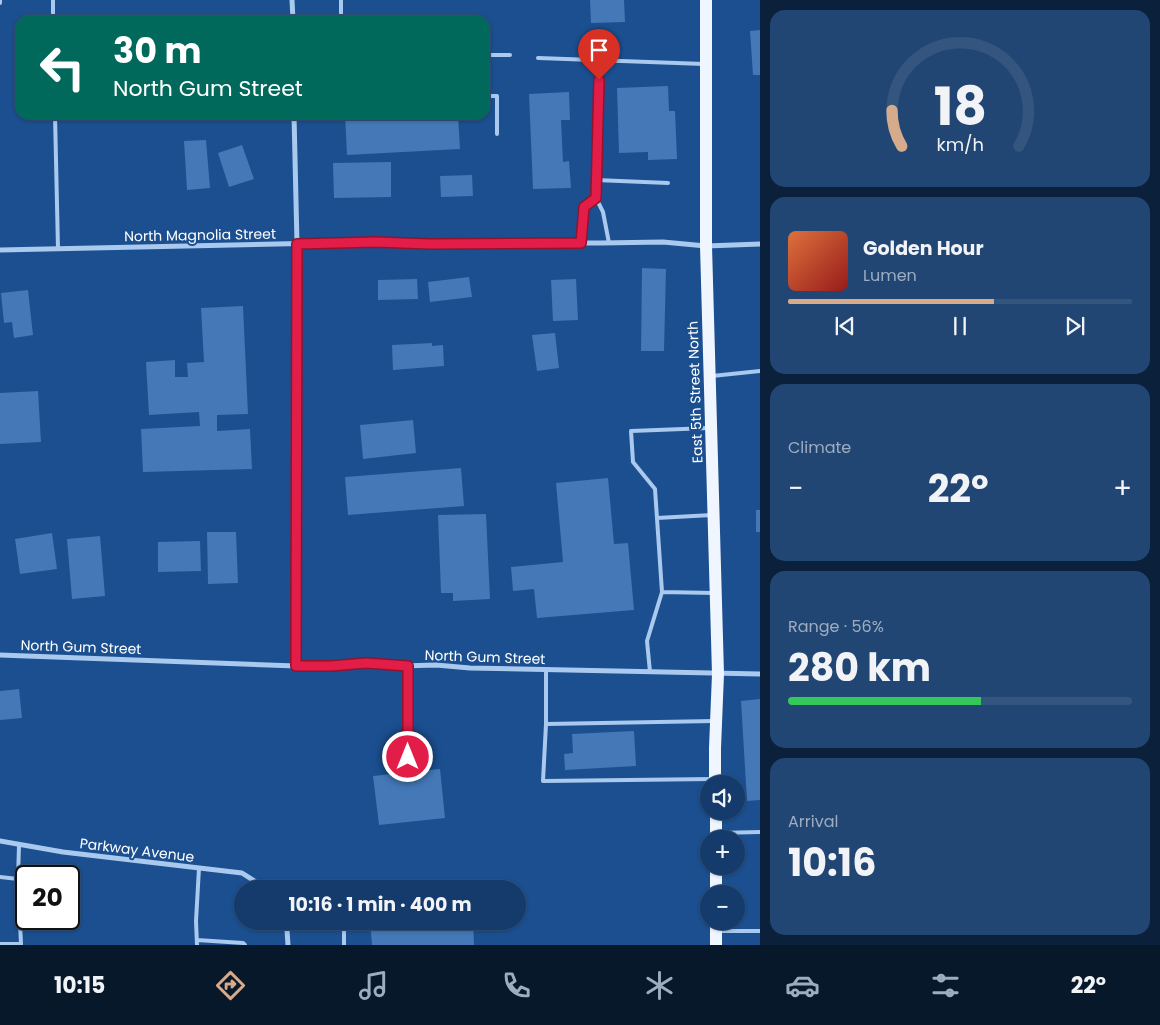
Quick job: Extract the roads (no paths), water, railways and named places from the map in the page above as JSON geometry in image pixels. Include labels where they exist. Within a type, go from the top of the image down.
[{"type":"main road","name":"East 5th Street North","points":[[706,0],[706,246],[718,674],[715,775]]},
{"type":"main road","points":[[716,930],[716,945]]},
{"type":"street","points":[[292,0],[293,15]]},
{"type":"street","points":[[294,120],[297,244],[296,666]]},
{"type":"street","name":"North Magnolia Street","points":[[0,250],[376,242],[430,244],[663,242],[706,246],[760,244]]},
{"type":"street","name":"North Gum Street","points":[[0,655],[296,666],[366,663],[470,668],[760,674]]},
{"type":"street","name":"Parkway Avenue","points":[[0,841],[63,852],[242,873],[253,880]]},
{"type":"street","points":[[287,930],[288,945]]},
{"type":"lane","points":[[53,0],[53,15]]},
{"type":"lane","points":[[340,15],[341,0]]},
{"type":"lane","points":[[490,55],[510,55]]},
{"type":"lane","points":[[538,58],[706,64]]},
{"type":"lane","points":[[599,60],[596,198],[603,212],[609,243]]},
{"type":"lane","points":[[490,96],[497,96],[497,134]]},
{"type":"lane","points":[[55,120],[58,249]]},
{"type":"lane","points":[[596,180],[668,183]]},
{"type":"lane","points":[[581,243],[584,207],[596,198]]},
{"type":"lane","points":[[710,376],[760,372]]},
{"type":"lane","points":[[650,672],[647,641],[662,592],[655,488],[633,462],[631,431],[712,428]]},
{"type":"lane","points":[[657,518],[714,515]]},
{"type":"lane","points":[[662,592],[716,593]]},
{"type":"lane","points":[[408,666],[408,757]]},
{"type":"lane","points":[[546,670],[543,781],[700,782]]},
{"type":"lane","points":[[546,724],[717,721]]},
{"type":"lane","points":[[745,833],[760,832]]},
{"type":"lane","points":[[18,865],[19,845]]},
{"type":"lane","points":[[197,945],[196,921],[199,868]]},
{"type":"lane","points":[[0,877],[15,879]]},
{"type":"lane","points":[[745,929],[760,931]]},
{"type":"lane","points":[[0,944],[21,944],[20,930]]},
{"type":"lane","points":[[344,930],[344,945]]},
{"type":"lane","points":[[197,940],[243,943],[245,945]]}]
